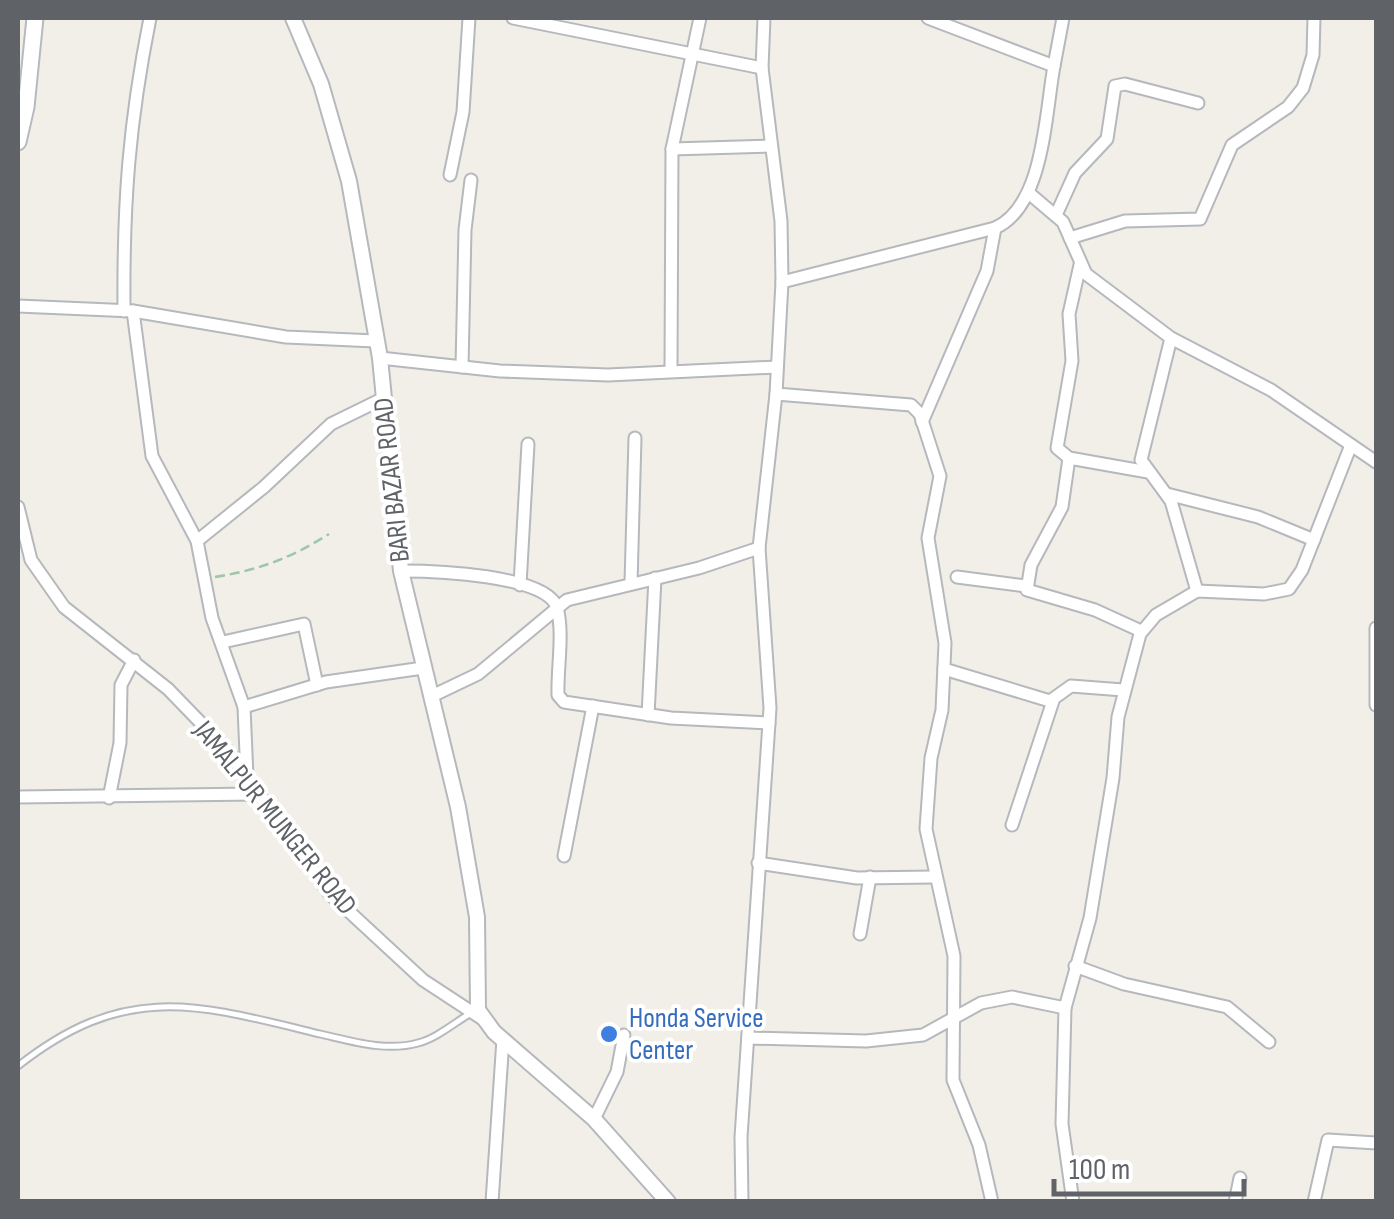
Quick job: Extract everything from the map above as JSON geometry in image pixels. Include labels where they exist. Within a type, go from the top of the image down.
[{"type":"main road","points":[[18,142],[26,107],[35,18]]},
{"type":"street","points":[[150,18],[129,126],[123,209],[129,311],[152,456],[197,541],[212,618],[244,707],[247,777]]},
{"type":"street","name":"BARI BAZAR ROAD","points":[[293,18],[321,84],[349,181],[380,358],[401,571],[460,820],[480,946],[477,1016]]},
{"type":"street","points":[[450,175],[464,112],[469,18]]},
{"type":"street","points":[[512,18],[762,68]]},
{"type":"street","points":[[672,370],[672,149],[700,18]]},
{"type":"street","points":[[742,1202],[748,1038],[769,723],[759,548],[776,394],[782,282],[780,221],[762,68],[764,18]]},
{"type":"street","points":[[928,18],[1054,66]]},
{"type":"street","points":[[782,282],[995,228],[1017,214],[1030,194],[1063,18]]},
{"type":"street","points":[[1070,238],[1125,221],[1200,219],[1232,145],[1288,107],[1303,88],[1313,55],[1314,18]]},
{"type":"street","points":[[1056,215],[1075,172],[1107,139],[1115,86],[1125,84],[1198,103]]},
{"type":"street","points":[[672,149],[770,146]]},
{"type":"street","points":[[462,368],[465,230],[471,180]]},
{"type":"street","points":[[1030,194],[1056,215],[1080,265],[1171,338],[1272,390],[1376,462]]},
{"type":"street","points":[[922,422],[987,270],[995,228]]},
{"type":"street","points":[[1080,265],[1069,314],[1070,375],[1056,438],[1060,452],[1069,458],[1148,472]]},
{"type":"street","points":[[18,306],[129,311],[286,337],[374,341]]},
{"type":"street","points":[[1171,338],[1141,454],[1148,472],[1167,494],[1197,591]]},
{"type":"street","points":[[380,358],[462,368],[608,375],[778,367]]},
{"type":"street","points":[[776,394],[898,400],[917,408],[940,476],[928,538],[944,623],[944,670],[942,710],[926,791],[926,829],[954,956],[953,1080],[980,1145],[992,1202]]},
{"type":"street","points":[[197,541],[264,487],[331,424],[384,398]]},
{"type":"street","points":[[631,583],[635,438]]},
{"type":"street","points":[[520,585],[528,444]]},
{"type":"street","points":[[1074,1202],[1062,1124],[1065,1008],[1090,918],[1124,690],[1142,631],[1156,615],[1197,591],[1264,594],[1290,589],[1351,445]]},
{"type":"street","points":[[1069,458],[1062,507],[1037,552],[1026,586],[1029,592],[1095,610],[1142,631]]},
{"type":"street","points":[[1167,494],[1258,517],[1314,540]]},
{"type":"street","name":"JAMALPUR MUNGER ROAD","points":[[18,507],[32,560],[64,607],[134,660],[204,726],[247,777],[328,893],[386,950],[477,1016]]},
{"type":"street","points":[[432,696],[478,674],[557,607],[584,593],[655,578],[759,548]]},
{"type":"street","points":[[401,571],[458,572],[546,593],[557,607],[558,698],[648,715],[769,723]]},
{"type":"street","points":[[957,577],[1026,586]]},
{"type":"street","points":[[648,715],[655,578]]},
{"type":"street","points":[[223,642],[304,624],[317,685]]},
{"type":"street","points":[[1376,628],[1376,705]]},
{"type":"street","points":[[108,798],[120,743],[121,685],[134,660]]},
{"type":"street","points":[[244,707],[317,685],[423,668]]},
{"type":"street","points":[[944,670],[1053,700]]},
{"type":"street","points":[[1012,825],[1053,700],[1071,686],[1124,690]]},
{"type":"street","points":[[564,856],[593,706]]},
{"type":"street","points":[[18,797],[258,794]]},
{"type":"street","points":[[758,863],[870,878],[934,877]]},
{"type":"street","points":[[860,934],[870,878]]},
{"type":"street","points":[[1075,966],[1124,984],[1227,1007],[1269,1042]]},
{"type":"street","points":[[748,1038],[898,1039],[924,1035],[981,1003],[1012,997],[1065,1008]]},
{"type":"street","points":[[477,1016],[594,1120],[668,1202]]},
{"type":"street","points":[[594,1120],[617,1072],[624,1035]]},
{"type":"street","points":[[492,1202],[503,1039]]},
{"type":"street","points":[[1314,1202],[1328,1140],[1376,1143]]},
{"type":"street","points":[[1235,1202],[1240,1178]]},
{"type":"lane","points":[[18,1066],[39,1050],[100,1019],[164,1003],[246,1015],[380,1046],[417,1043],[477,1016]]},
{"type":"path","points":[[203,578],[272,565],[330,534]]},
{"type":"place","name":"Honda Service Center","points":[[609,1034]]}]
